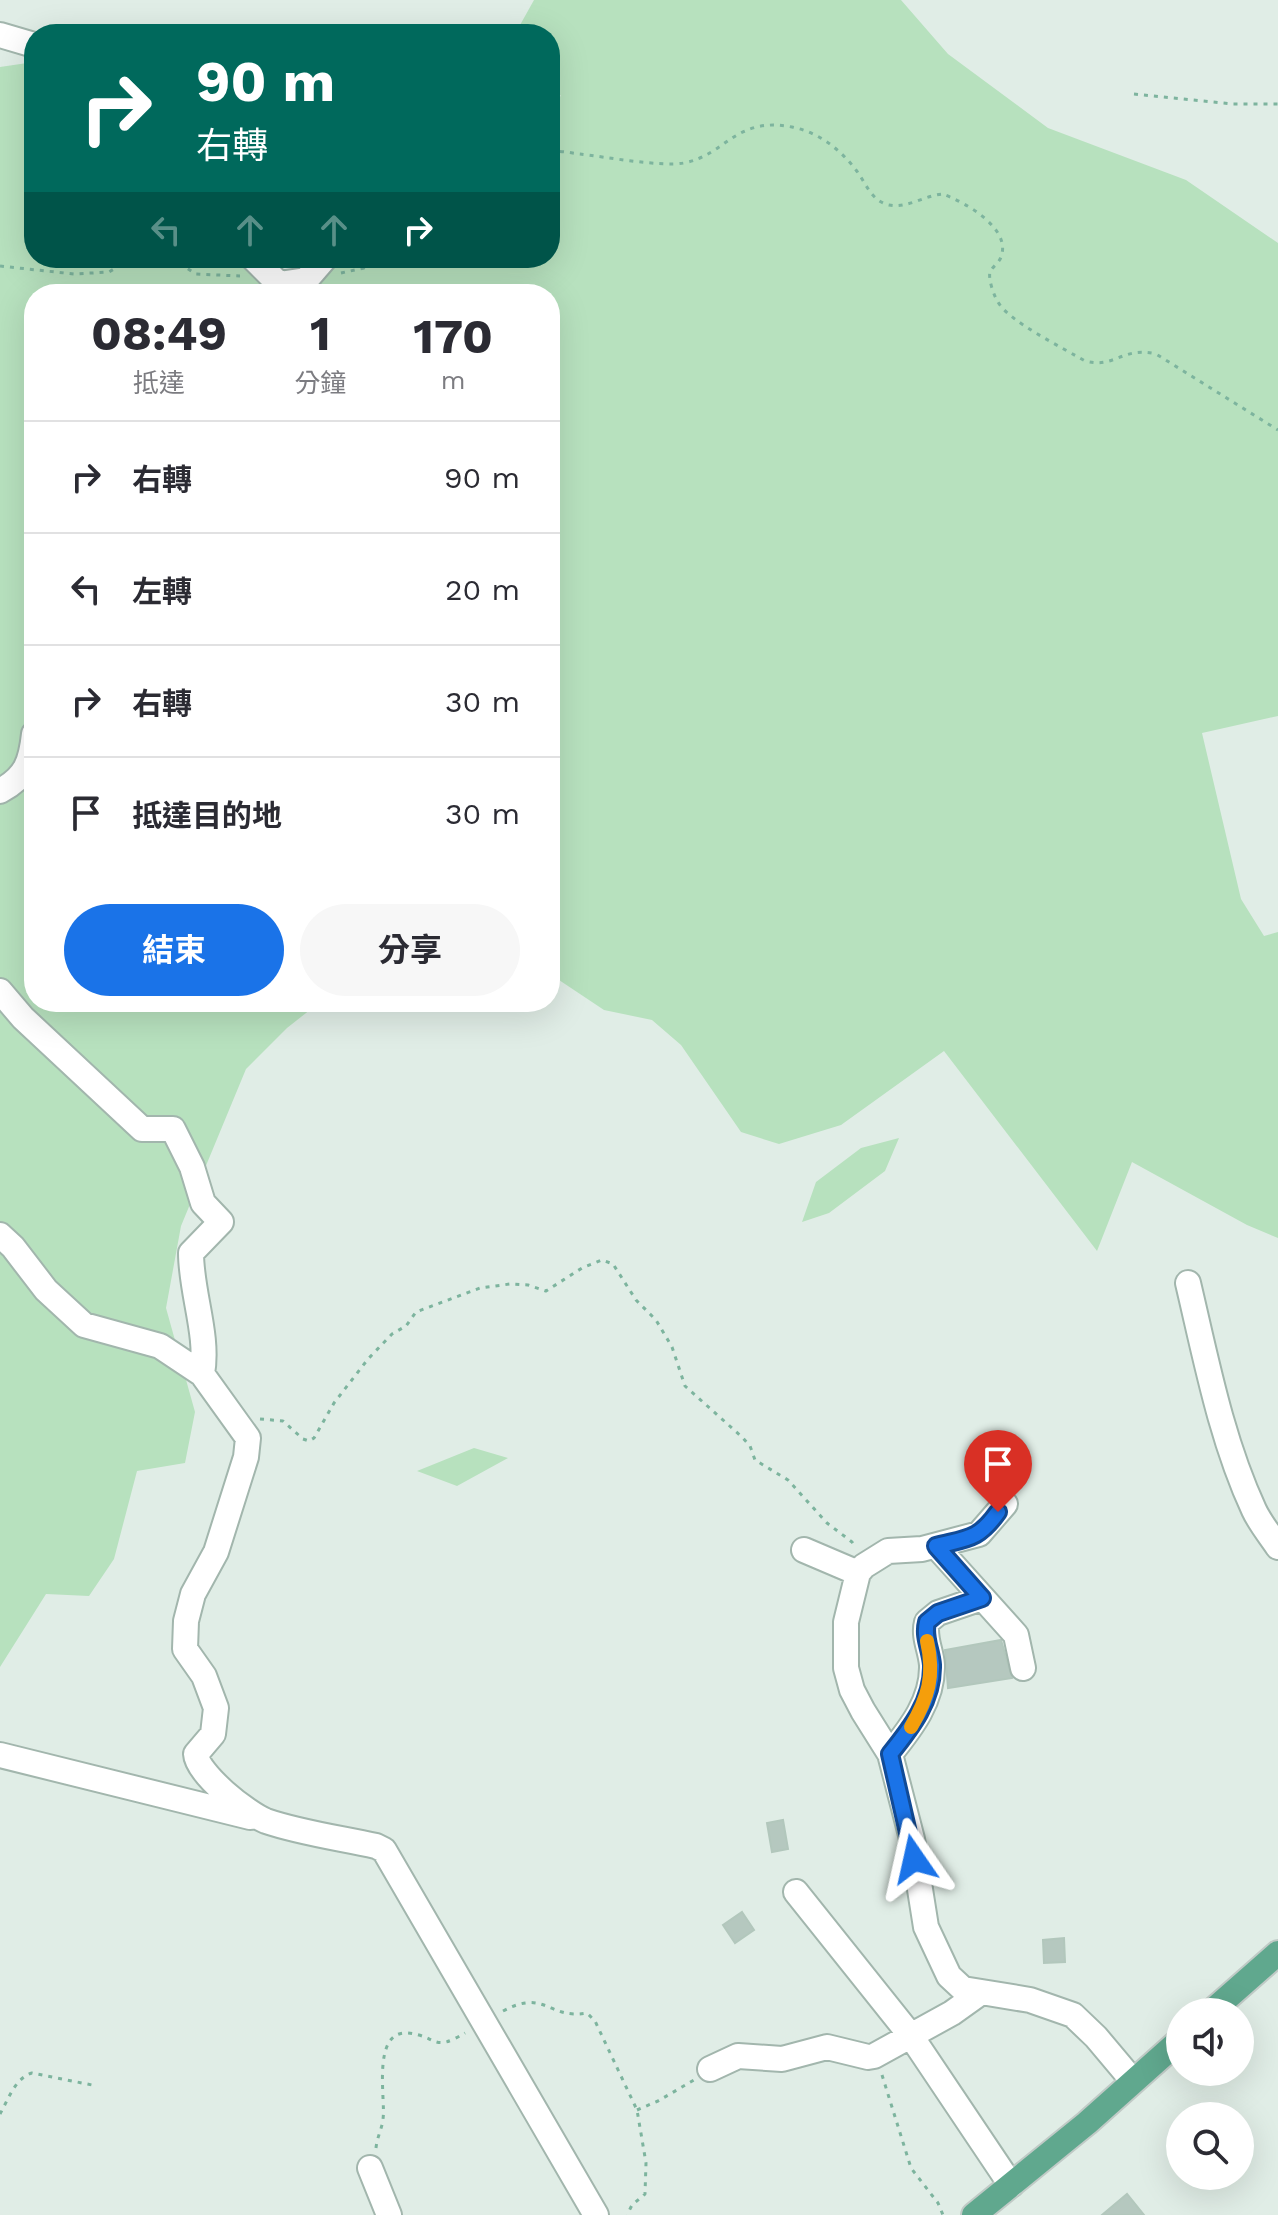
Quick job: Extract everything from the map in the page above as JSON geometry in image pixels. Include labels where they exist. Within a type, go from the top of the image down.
[{"type":"main road","points":[[1228,1998],[1277,1959]]},
{"type":"main road","points":[[978,2214],[1166,2052]]},
{"type":"street","points":[[0,35],[24,42]]},
{"type":"street","points":[[261,268],[274,284]]},
{"type":"street","points":[[294,284],[306,280],[316,268]]},
{"type":"street","points":[[0,791],[15,783],[24,770]]},
{"type":"street","points":[[0,991],[23,1018],[142,1129],[173,1129],[192,1167],[203,1203],[221,1222],[191,1253],[191,1274],[205,1358],[202,1374]]},
{"type":"street","points":[[0,1235],[46,1290],[84,1325],[160,1346],[202,1374],[248,1438],[246,1457],[216,1552],[193,1594],[186,1621],[185,1649],[204,1676],[216,1708],[213,1734],[196,1754],[197,1761],[213,1783],[264,1820]]},
{"type":"street","points":[[1188,1283],[1218,1407],[1243,1482],[1256,1513],[1278,1547]]},
{"type":"street","points":[[1005,1504],[979,1534],[936,1546],[888,1551],[856,1572],[846,1622],[846,1668],[858,1700],[890,1754],[912,1839],[926,1927],[943,1966],[963,1989],[1030,2000],[1073,2015],[1133,2081]]},
{"type":"street","points":[[936,1546],[1016,1635],[1023,1668]]},
{"type":"street","points":[[804,1550],[856,1572]]},
{"type":"street","points":[[890,1754],[926,1703],[932,1663],[925,1632],[927,1622],[938,1613],[982,1598]]},
{"type":"street","points":[[0,1755],[384,1850],[596,2215]]},
{"type":"street","points":[[796,1892],[911,2036],[1011,2185]]},
{"type":"street","points":[[710,2069],[738,2056],[782,2059],[827,2047],[868,2057],[911,2036],[980,1993]]},
{"type":"street","points":[[370,2168],[389,2215]]},
{"type":"path","points":[[1134,94],[1233,104],[1278,104]]},
{"type":"path","points":[[560,153],[675,164],[698,159],[734,135],[751,128],[769,125],[793,127],[815,135],[838,149],[879,200],[891,205],[905,204],[943,194],[991,222],[1003,248],[990,279],[996,300],[1012,318],[1085,361],[1096,364],[1109,362],[1128,352],[1140,350],[1156,354],[1278,430]]},
{"type":"path","points":[[0,266],[24,268]]},
{"type":"path","points":[[25,268],[86,273],[109,272],[116,268]]},
{"type":"path","points":[[187,268],[196,274],[234,275],[262,284]]},
{"type":"path","points":[[240,1427],[249,1419],[283,1421],[309,1441],[368,1359],[392,1334],[406,1326],[416,1312],[480,1288],[510,1284],[528,1285],[546,1291],[598,1260],[608,1261],[616,1268],[636,1300],[656,1320],[672,1347],[685,1386],[742,1437],[750,1446],[755,1460],[788,1480],[827,1523],[852,1542],[857,1552],[856,1572]]},
{"type":"path","points":[[868,2057],[881,2069],[911,2168],[938,2203],[943,2215]]},
{"type":"path","points":[[637,2110],[658,2101],[710,2069]]},
{"type":"path","points":[[0,2114],[26,2074],[92,2085]]},
{"type":"green space","points":[[534,0],[901,0],[948,54],[1048,128],[1186,180],[1278,243],[1278,716],[1202,733],[1241,899],[1264,936],[1278,932],[1278,1238],[1247,1225],[1132,1162],[1097,1251],[944,1051],[841,1125],[779,1144],[741,1132],[681,1045],[652,1020],[604,1010],[560,981],[560,284],[24,284],[24,1012],[307,1012],[246,1069],[181,1226],[166,1308],[195,1412],[185,1463],[137,1471],[114,1559],[89,1596],[46,1594],[0,1667],[0,67],[24,63],[24,268],[276,268],[300,276],[307,268],[560,268],[560,24],[521,24]]},
{"type":"green space","points":[[899,1138],[885,1171],[829,1213],[802,1222],[816,1182],[861,1148]]},
{"type":"green space","points":[[474,1448],[508,1458],[457,1486],[417,1471]]},
{"type":"building","points":[[1001,1640],[1012,1678],[948,1688],[945,1650]]},
{"type":"building","points":[[783,1820],[788,1849],[772,1852],[767,1823]]},
{"type":"building","points":[[742,1912],[754,1930],[735,1943],[723,1925]]},
{"type":"building","points":[[1064,1938],[1065,1962],[1044,1963],[1043,1940]]},
{"type":"building","points":[[1127,2194],[1144,2215],[1102,2215]]},
{"type":"slow traffic","points":[[911,1727],[926,1703],[931,1678],[932,1663],[927,1641]]},
{"type":"route","points":[[914,1859],[912,1839],[890,1754],[926,1703],[932,1663],[925,1632],[927,1622],[938,1613],[982,1598],[936,1546],[979,1534],[998,1512]]}]
